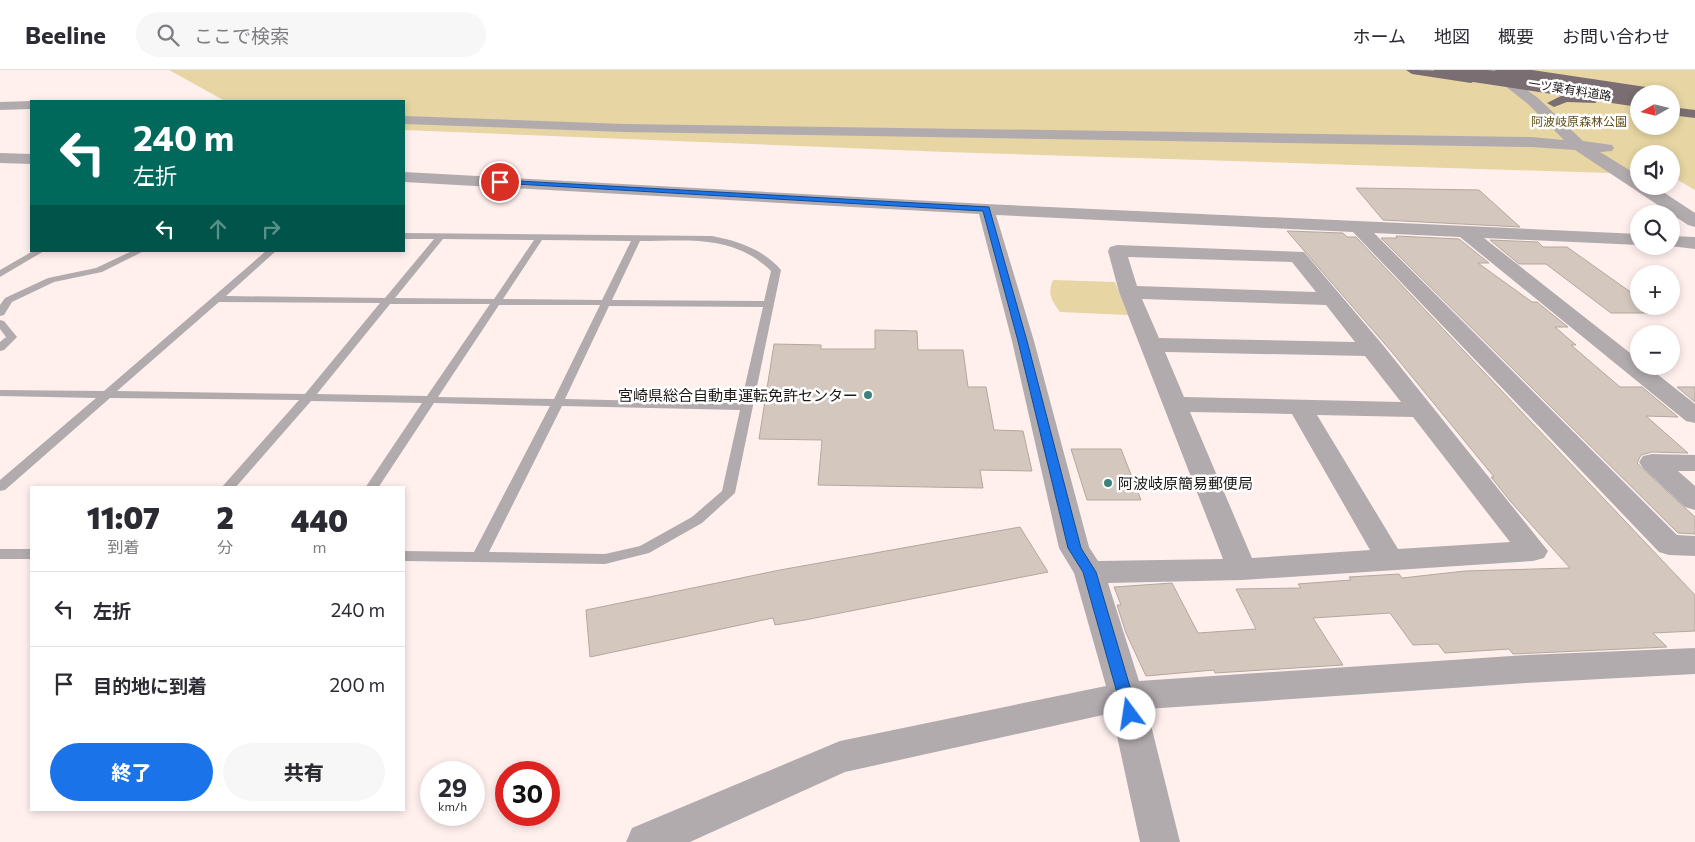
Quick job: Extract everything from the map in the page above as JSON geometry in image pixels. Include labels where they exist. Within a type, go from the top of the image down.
[{"type":"main road","points":[[1412,70],[1508,75],[1596,99],[1630,105]]},
{"type":"main road","name":"一ツ葉有料道路","points":[[1441,70],[1630,99]]},
{"type":"main road","name":"一ツ葉有料道路","points":[[1474,70],[1630,93]]},
{"type":"main road","points":[[1480,70],[1630,92]]},
{"type":"main road","points":[[1554,103],[1565,98],[1596,99]]},
{"type":"main road","points":[[1680,99],[1695,102]]},
{"type":"main road","points":[[1680,101],[1695,108]]},
{"type":"main road","points":[[1680,112],[1695,114]]},
{"type":"street","points":[[1508,75],[1554,103],[1569,116]]},
{"type":"street","points":[[1508,75],[1578,145],[1630,179]]},
{"type":"street","points":[[0,106],[30,106]]},
{"type":"street","points":[[405,116],[490,122]]},
{"type":"street","points":[[405,120],[624,128],[1418,139],[1578,145],[1606,148]]},
{"type":"street","points":[[1584,128],[1606,148],[1630,163]]},
{"type":"street","points":[[0,158],[30,159]]},
{"type":"street","points":[[405,177],[1630,240]]},
{"type":"street","points":[[1680,194],[1695,204]]},
{"type":"street","points":[[1656,195],[1695,220]]},
{"type":"street","points":[[986,208],[1023,341],[1074,548],[1089,572],[1126,696],[1160,842]]},
{"type":"street","points":[[1187,217],[1202,253]]},
{"type":"street","points":[[1357,226],[1669,545],[1695,546]]},
{"type":"street","points":[[1464,231],[1695,416]]},
{"type":"street","points":[[1680,242],[1695,243]]},
{"type":"street","points":[[1089,572],[1242,569],[1533,551],[1298,256],[1116,251],[1129,292],[1242,569]]},
{"type":"street","points":[[1129,292],[1332,299]]},
{"type":"street","points":[[1151,345],[1374,349]]},
{"type":"street","points":[[1175,404],[1302,409],[1422,410]]},
{"type":"street","points":[[1302,409],[1390,560]]},
{"type":"street","points":[[1695,463],[1652,462],[1695,501]]},
{"type":"street","points":[[646,842],[840,757],[1126,696],[1526,668],[1695,661]]},
{"type":"lane","points":[[405,236],[712,239],[742,245],[763,257],[776,270],[728,493],[697,520],[644,550],[605,559],[405,556]]},
{"type":"lane","points":[[229,486],[308,397],[441,236]]},
{"type":"lane","points":[[372,486],[540,237]]},
{"type":"lane","points":[[479,557],[558,402],[637,238]]},
{"type":"lane","points":[[0,274],[38,252]]},
{"type":"lane","points":[[0,313],[8,300],[51,280],[99,270],[138,252]]},
{"type":"lane","points":[[0,487],[271,252]]},
{"type":"lane","points":[[218,299],[768,304]]},
{"type":"lane","points":[[0,323],[12,336],[0,348]]},
{"type":"lane","points":[[0,394],[432,399],[746,407]]},
{"type":"lane","points":[[0,554],[30,554]]},
{"type":"green space","name":"阿波岐原森林公園","points":[[169,70],[1695,70],[1695,190],[1680,181],[1680,145],[1630,145],[1630,174],[946,152],[405,130],[405,100],[223,100]]},
{"type":"green space","points":[[1053,280],[1115,282],[1128,315],[1060,312],[1050,293]]},
{"type":"building","points":[[1356,188],[1479,190],[1520,227],[1383,220]]},
{"type":"building","points":[[1287,231],[1343,233],[1347,237],[1356,237],[1695,595],[1695,631],[1653,633],[1667,647],[1513,654],[1509,649],[1445,653],[1438,644],[1413,645],[1390,613],[1313,618],[1343,665],[1215,673],[1214,670],[1146,676],[1126,633],[1117,605],[1121,605],[1114,587],[1172,583],[1198,633],[1256,629],[1236,589],[1301,588],[1298,584],[1351,580],[1349,577],[1399,574],[1402,578],[1465,571],[1570,568],[1511,502],[1491,477],[1494,477],[1391,351]]},
{"type":"building","points":[[1396,236],[1459,239],[1489,263],[1478,263],[1532,302],[1537,302],[1568,327],[1555,327],[1576,345],[1571,345],[1620,387],[1642,387],[1678,417],[1646,416],[1688,453],[1652,452],[1641,455],[1637,463],[1695,517],[1695,534],[1678,533],[1381,238],[1397,238]]},
{"type":"building","points":[[1490,240],[1538,242],[1543,247],[1567,247],[1630,292],[1630,313],[1611,313],[1546,264],[1519,264]]},
{"type":"building","name":"宮崎県総合自動車運転免許センター","points":[[875,330],[917,331],[918,350],[963,350],[968,387],[986,387],[994,430],[1023,431],[1032,471],[980,470],[983,488],[818,485],[822,440],[759,439],[774,344],[821,345],[821,349],[875,349]]},
{"type":"building","points":[[1677,387],[1695,387],[1695,402]]},
{"type":"building","name":"阿波岐原簡易郵便局","points":[[1071,449],[1121,449],[1141,500],[1087,500]]},
{"type":"building","points":[[1020,527],[1048,572],[805,620],[775,625],[773,618],[590,657],[586,610],[780,570]]},
{"type":"place","name":"宮崎県総合自動車運転免許センター","points":[[868,395]]},
{"type":"place","name":"阿波岐原簡易郵便局","points":[[1108,483]]},
{"type":"route","points":[[500,182],[986,208],[1023,341],[1074,548],[1089,572],[1130,714]]}]
